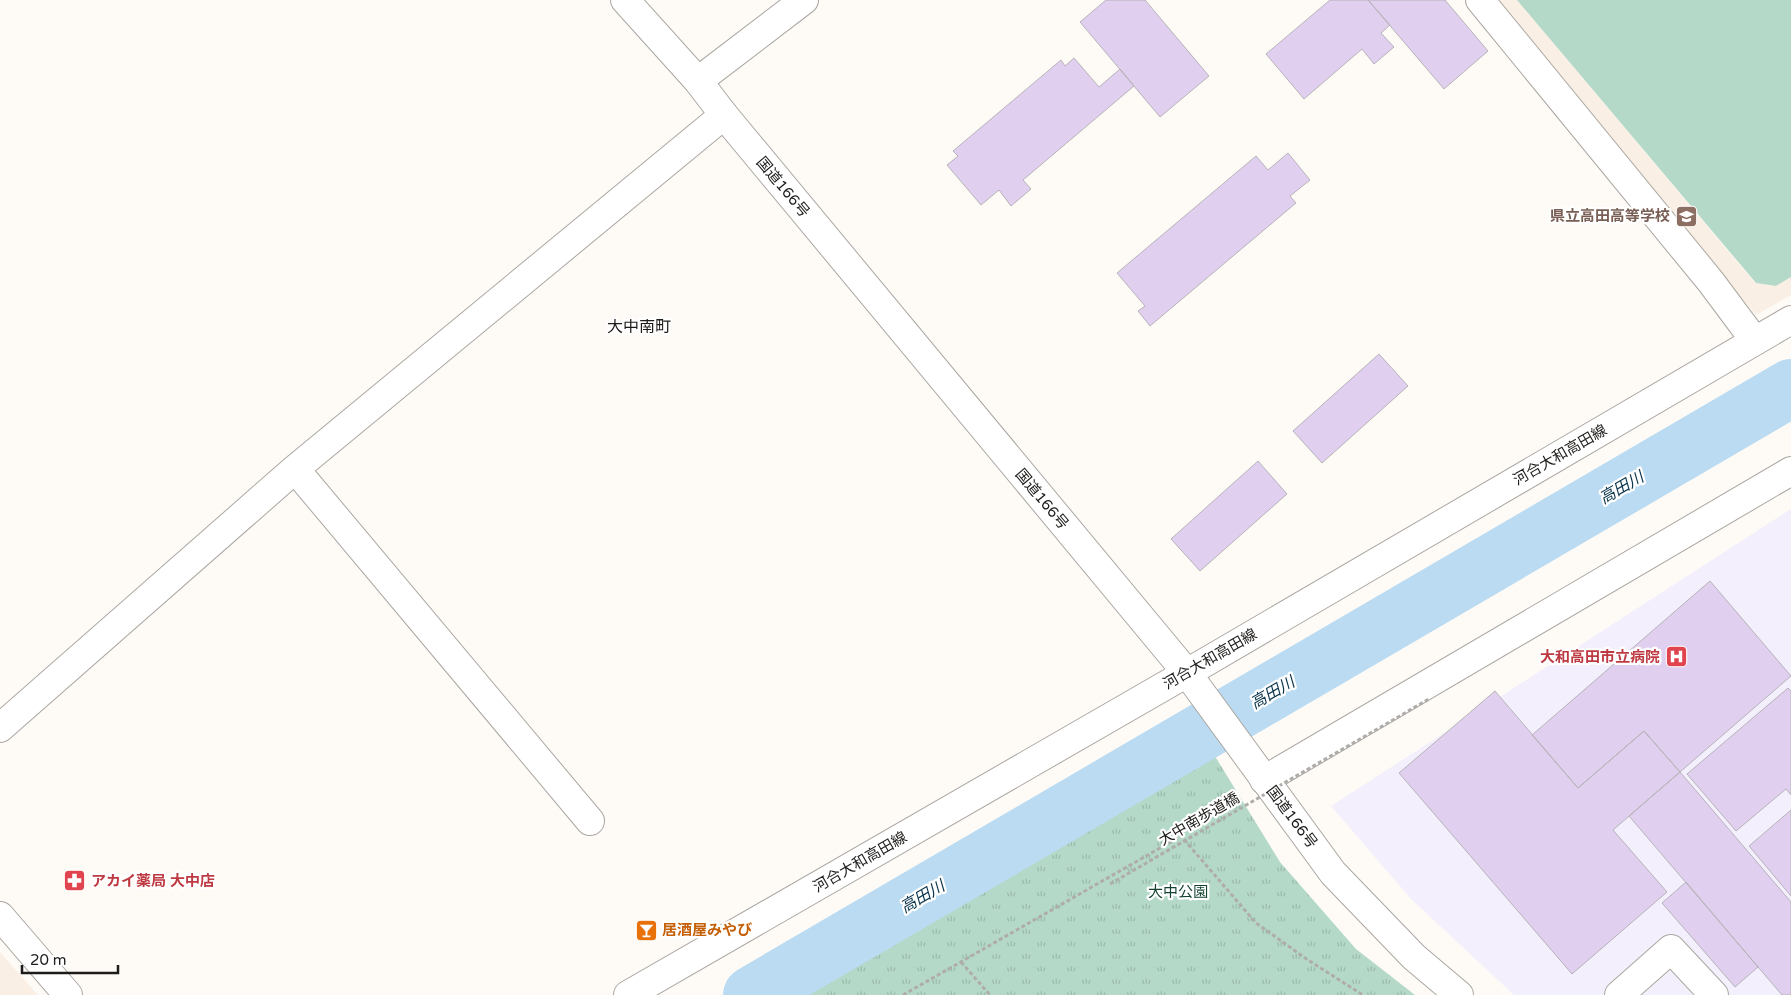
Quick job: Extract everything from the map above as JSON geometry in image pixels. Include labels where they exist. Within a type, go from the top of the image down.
[{"type":"main road","name":"国道166号","points":[[625,0],[698,81],[724,115],[1193,682],[1333,873],[1414,957],[1459,995]]},
{"type":"main road","points":[[698,81],[804,0]]},
{"type":"main road","points":[[1480,0],[1711,282],[1755,341]]},
{"type":"main road","points":[[0,728],[295,469],[724,115]]},
{"type":"main road","name":"河合大和高田線","points":[[628,995],[1193,682],[1791,320]]},
{"type":"main road","points":[[295,469],[590,821]]},
{"type":"main road","points":[[1264,780],[1791,471]]},
{"type":"main road","points":[[0,916],[68,995]]},
{"type":"main road","points":[[1619,995],[1671,949],[1714,995]]},
{"type":"path","name":"大中南歩道橋","points":[[1105,879],[1110,884],[1429,699]]},
{"type":"path","points":[[902,995],[1181,836],[1256,923],[1308,960],[1363,995]]},
{"type":"path","points":[[961,961],[990,995]]},
{"type":"shaded area","name":"県立高田高等学校","points":[[1492,0],[1517,0],[1755,283],[1776,286],[1791,277],[1791,295],[1756,315]]},
{"type":"shaded area","name":"大和高田市立病院","points":[[1791,509],[1791,995],[1514,995],[1411,899],[1331,806]]},
{"type":"shaded area","points":[[0,952],[38,995],[0,995]]},
{"type":"green space","points":[[1517,0],[1791,0],[1791,277],[1776,286],[1756,283]]},
{"type":"green space","name":"大中公園","points":[[1213,753],[1280,862],[1356,949],[1415,995],[784,995]]},
{"type":"building","points":[[1106,0],[1145,0],[1209,76],[1160,117],[1080,22]]},
{"type":"building","points":[[1330,0],[1368,0],[1390,25],[1381,33],[1394,47],[1374,64],[1362,49],[1304,99],[1266,54]]},
{"type":"building","points":[[1368,0],[1445,0],[1488,51],[1444,89]]},
{"type":"building","points":[[1074,58],[1099,87],[1120,69],[1134,86],[1023,180],[1031,189],[1011,206],[999,190],[981,205],[947,165],[958,156],[953,151],[1061,60],[1065,66]]},
{"type":"building","points":[[1288,153],[1310,180],[1290,196],[1296,203],[1150,326],[1138,311],[1145,306],[1117,273],[1256,156],[1268,170]]},
{"type":"building","points":[[1379,354],[1408,386],[1322,463],[1293,431]]},
{"type":"building","points":[[1258,461],[1287,494],[1200,571],[1171,539]]},
{"type":"building","points":[[1710,581],[1791,676],[1680,772],[1644,731],[1578,788],[1532,735]]},
{"type":"building","points":[[1788,688],[1791,691],[1791,795],[1786,789],[1736,831],[1687,774]]},
{"type":"building","points":[[1495,691],[1578,788],[1644,731],[1680,772],[1613,830],[1667,892],[1572,974],[1399,773]]},
{"type":"building","points":[[1680,772],[1791,902],[1791,995],[1782,995],[1629,816]]},
{"type":"building","points":[[1791,810],[1791,896],[1749,846]]},
{"type":"building","points":[[1686,882],[1758,967],[1735,987],[1662,903]]},
{"type":"waterway","name":"高田川","points":[[752,995],[1791,388]]},
{"type":"place","name":"県立高田高等学校","points":[[1686,216]]},
{"type":"place","name":"大和高田市立病院","points":[[1676,657]]},
{"type":"place","name":"アカイ薬局 大中店","points":[[75,881]]},
{"type":"place","name":"居酒屋みやび","points":[[646,930]]},
{"type":"district","name":"大中南町","points":[[639,326]]}]
